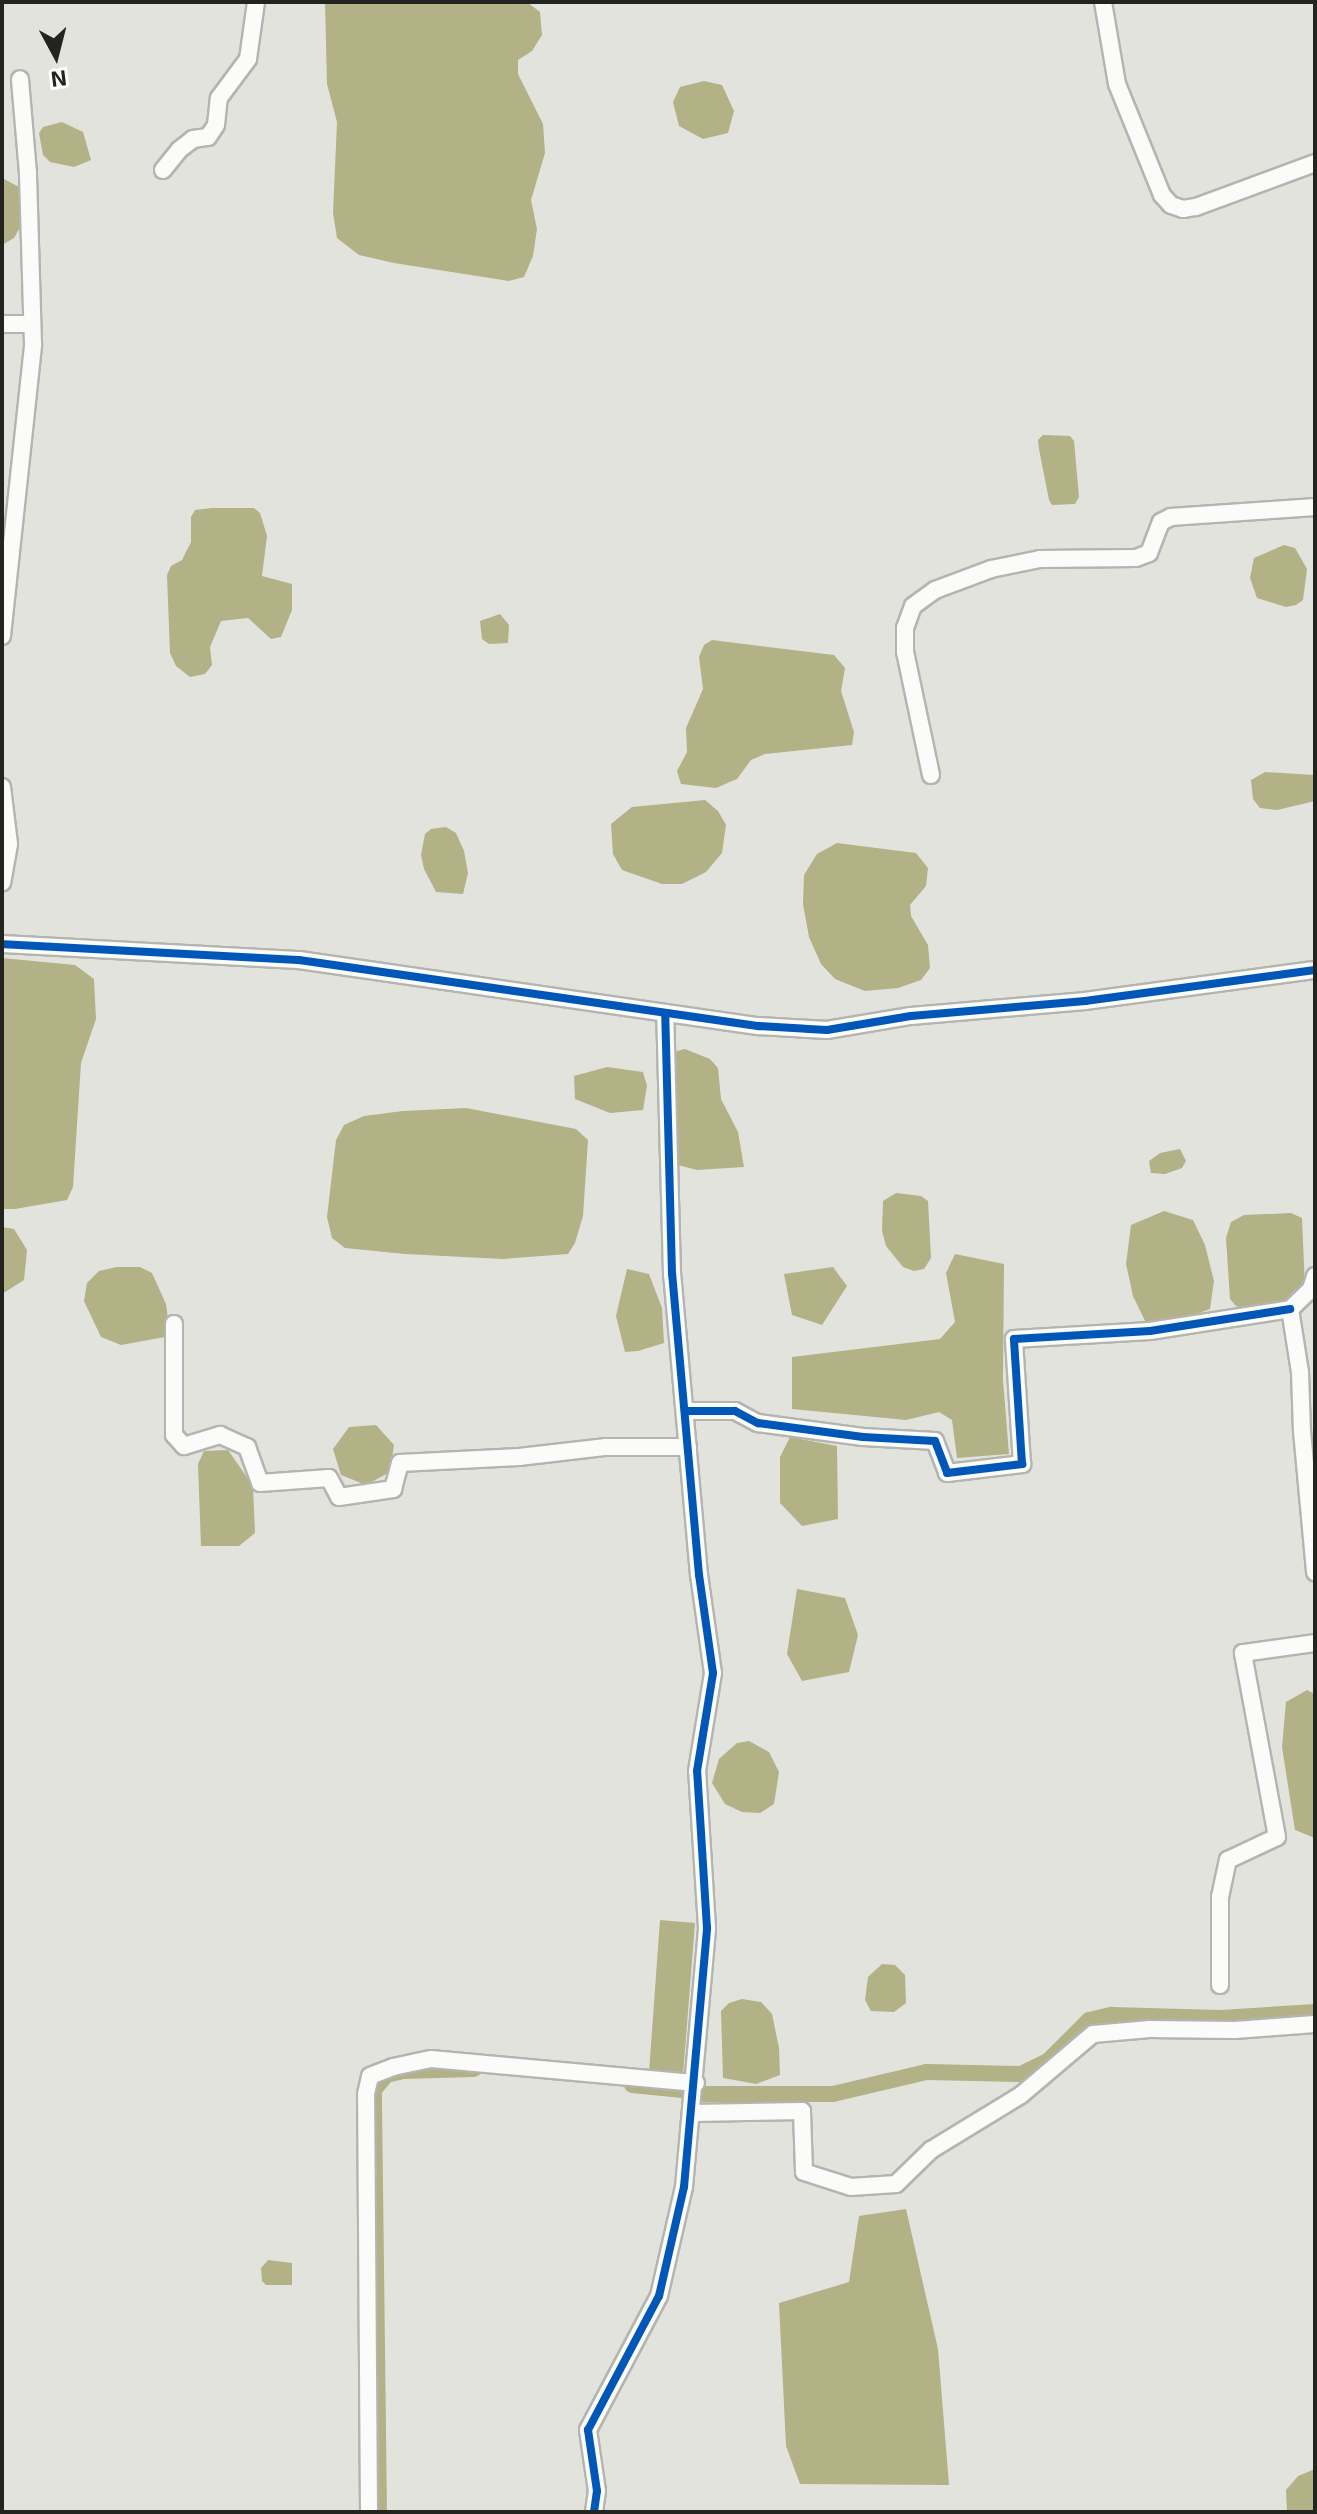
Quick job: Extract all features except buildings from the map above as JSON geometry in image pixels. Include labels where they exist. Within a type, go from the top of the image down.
[{"type":"street","points":[[163,170],[179,150],[193,139],[208,137],[216,125],[219,98],[248,59],[256,2]]},
{"type":"street","points":[[1103,2],[1117,84],[1162,195],[1171,205],[1183,209],[1196,207],[1315,163]]},
{"type":"street","points":[[2,636],[32,324],[28,173],[20,79]]},
{"type":"street","points":[[2,324],[32,324]]},
{"type":"street","points":[[931,775],[905,652],[905,628],[913,606],[935,590],[991,569],[1040,559],[1136,558],[1149,553],[1161,522],[1171,517],[1315,507]]},
{"type":"street","points":[[2,787],[9,844],[2,882]]},
{"type":"street","points":[[2,944],[299,960],[759,1026],[827,1030],[911,1016],[1069,1003],[1315,970]]},
{"type":"street","points":[[594,2512],[597,2491],[588,2430],[659,2296],[684,2187],[696,2083],[707,1928],[697,1771],[713,1673],[699,1575],[672,1274],[665,1013]]},
{"type":"street","points":[[685,1411],[735,1411],[758,1423],[863,1437],[935,1441],[947,1473],[1022,1464],[1014,1339],[1150,1331],[1290,1309],[1311,1289],[1315,1276]]},
{"type":"street","points":[[1290,1309],[1300,1372],[1302,1431],[1315,1572]]},
{"type":"street","points":[[174,1324],[174,1435],[184,1446],[220,1435],[247,1447],[260,1483],[329,1478],[339,1497],[393,1489],[400,1463],[519,1457],[606,1447],[688,1447]]},
{"type":"street","points":[[1220,1985],[1220,1897],[1228,1860],[1277,1837],[1243,1653],[1315,1643]]},
{"type":"street","points":[[693,2113],[802,2111],[804,2172],[851,2187],[896,2184],[931,2150],[1021,2095],[1093,2034],[1150,2029],[1235,2030],[1315,2024]]},
{"type":"street","points":[[369,2512],[366,2094],[370,2076],[393,2067],[431,2059],[696,2083]]},
{"type":"shaded area","points":[[325,2],[527,2],[540,12],[542,35],[532,51],[518,60],[518,74],[543,124],[545,153],[531,200],[537,229],[533,256],[524,277],[509,281],[394,263],[359,255],[337,238],[333,213],[337,122],[327,84]]},
{"type":"shaded area","points":[[704,81],[722,85],[734,111],[728,133],[703,139],[679,126],[673,102],[680,87]]},
{"type":"shaded area","points":[[62,122],[83,132],[91,160],[74,167],[50,162],[43,155],[39,133],[43,127]]},
{"type":"shaded area","points":[[2,178],[19,187],[24,220],[14,238],[2,245]]},
{"type":"shaded area","points":[[1043,435],[1070,436],[1074,441],[1079,497],[1075,504],[1052,505],[1049,500],[1038,440]]},
{"type":"shaded area","points":[[254,508],[260,513],[267,536],[262,576],[292,584],[292,610],[281,637],[271,639],[248,618],[221,621],[210,647],[212,665],[205,674],[190,677],[176,666],[170,653],[167,575],[171,566],[182,560],[191,542],[191,517],[195,510]]},
{"type":"shaded area","points":[[1284,545],[1295,548],[1307,569],[1303,600],[1286,607],[1257,598],[1250,578],[1254,558]]},
{"type":"shaded area","points":[[500,614],[509,625],[508,643],[489,644],[482,639],[480,621]]},
{"type":"shaded area","points":[[712,640],[834,655],[845,668],[841,691],[854,732],[852,745],[765,754],[751,760],[737,779],[716,788],[681,784],[677,771],[687,752],[686,728],[703,689],[699,657],[704,645]]},
{"type":"shaded area","points":[[1265,772],[1314,775],[1315,801],[1277,810],[1260,808],[1253,799],[1251,780]]},
{"type":"shaded area","points":[[705,800],[718,811],[726,825],[722,853],[706,872],[682,884],[662,884],[622,870],[613,854],[611,824],[632,807]]},
{"type":"shaded area","points":[[446,827],[456,833],[464,851],[468,873],[463,894],[436,892],[424,869],[421,855],[425,834],[431,829]]},
{"type":"shaded area","points":[[837,843],[916,853],[928,868],[926,886],[910,905],[911,916],[928,945],[930,968],[921,980],[898,988],[865,991],[835,979],[821,964],[809,937],[803,904],[804,875],[817,854]]},
{"type":"shaded area","points":[[2,958],[75,965],[94,979],[96,1019],[81,1063],[73,1187],[67,1200],[15,1209],[2,1209]]},
{"type":"shaded area","points":[[685,1049],[710,1059],[718,1068],[721,1099],[738,1132],[744,1167],[697,1170],[678,1165],[672,1065],[677,1051]]},
{"type":"shaded area","points":[[607,1067],[643,1072],[647,1086],[643,1110],[610,1113],[575,1099],[574,1076]]},
{"type":"shaded area","points":[[466,1108],[576,1129],[588,1140],[583,1216],[575,1243],[568,1254],[503,1259],[405,1254],[345,1248],[332,1238],[327,1217],[336,1140],[344,1125],[364,1116]]},
{"type":"shaded area","points":[[1180,1149],[1186,1161],[1182,1168],[1165,1174],[1151,1173],[1149,1161],[1160,1153]]},
{"type":"shaded area","points":[[896,1193],[921,1196],[928,1201],[931,1258],[924,1269],[914,1271],[903,1267],[886,1246],[882,1231],[883,1201]]},
{"type":"shaded area","points":[[1164,1211],[1193,1220],[1205,1245],[1214,1281],[1210,1309],[1176,1322],[1147,1325],[1133,1296],[1126,1264],[1131,1225]]},
{"type":"shaded area","points":[[1291,1213],[1302,1218],[1305,1288],[1293,1304],[1246,1310],[1236,1306],[1230,1299],[1226,1238],[1231,1222],[1244,1215]]},
{"type":"shaded area","points":[[2,1227],[14,1229],[27,1250],[24,1280],[2,1294]]},
{"type":"shaded area","points":[[955,1254],[1004,1264],[1003,1380],[1009,1454],[957,1458],[952,1420],[939,1412],[906,1420],[792,1409],[792,1357],[940,1339],[955,1322],[946,1273]]},
{"type":"shaded area","points":[[140,1267],[152,1273],[166,1304],[169,1327],[165,1337],[121,1345],[101,1337],[84,1301],[87,1283],[99,1271]]},
{"type":"shaded area","points":[[833,1267],[847,1286],[822,1325],[792,1315],[784,1274]]},
{"type":"shaded area","points":[[627,1269],[649,1274],[662,1308],[664,1343],[625,1352],[616,1316]]},
{"type":"shaded area","points":[[376,1425],[394,1445],[390,1472],[366,1485],[341,1475],[333,1449],[349,1427]]},
{"type":"shaded area","points":[[790,1437],[837,1446],[838,1519],[802,1526],[780,1503],[780,1457]]},
{"type":"shaded area","points":[[228,1450],[253,1486],[255,1533],[239,1546],[201,1546],[198,1464],[204,1451]]},
{"type":"shaded area","points":[[797,1589],[845,1598],[858,1635],[849,1672],[802,1681],[787,1654]]},
{"type":"shaded area","points":[[1307,1690],[1315,1694],[1315,1838],[1295,1830],[1282,1747],[1286,1702]]},
{"type":"shaded area","points":[[749,1741],[769,1752],[779,1772],[774,1804],[760,1813],[742,1812],[725,1804],[712,1783],[719,1759],[737,1743]]},
{"type":"shaded area","points":[[660,1920],[695,1923],[683,2075],[649,2072]]},
{"type":"shaded area","points":[[882,1964],[895,1965],[905,1975],[906,2003],[894,2012],[871,2011],[865,2000],[868,1977]]},
{"type":"shaded area","points":[[742,1999],[761,2002],[772,2014],[779,2048],[780,2075],[756,2084],[723,2078],[721,2011],[729,2003]]},
{"type":"shaded area","points":[[906,2209],[938,2349],[949,2485],[800,2484],[786,2446],[779,2303],[849,2282],[859,2216]]},
{"type":"shaded area","points":[[268,2260],[292,2263],[292,2285],[266,2285],[262,2281],[261,2268]]},
{"type":"shaded area","points":[[1315,2469],[1315,2512],[1287,2512],[1286,2490],[1298,2476]]},
{"type":"waterway","points":[[704,2094],[833,2094],[926,2072],[1021,2074],[1048,2061],[1089,2020],[1111,2015],[1221,2018],[1315,2012]]},
{"type":"waterway","points":[[379,2512],[374,2090],[386,2075],[404,2071],[474,2069]]},
{"type":"waterway","points":[[632,2085],[683,2090]]},
{"type":"cycle path","points":[[2,944],[299,960],[759,1026],[827,1030],[911,1016],[1085,1001],[1315,970]]},
{"type":"cycle path","points":[[594,2512],[597,2491],[588,2430],[659,2296],[684,2187],[707,1928],[697,1771],[713,1673],[699,1575],[672,1274],[665,1013]]},
{"type":"cycle path","points":[[685,1411],[735,1411],[758,1423],[863,1437],[935,1441],[947,1473],[1022,1464],[1014,1339],[1150,1331],[1290,1309]]}]
